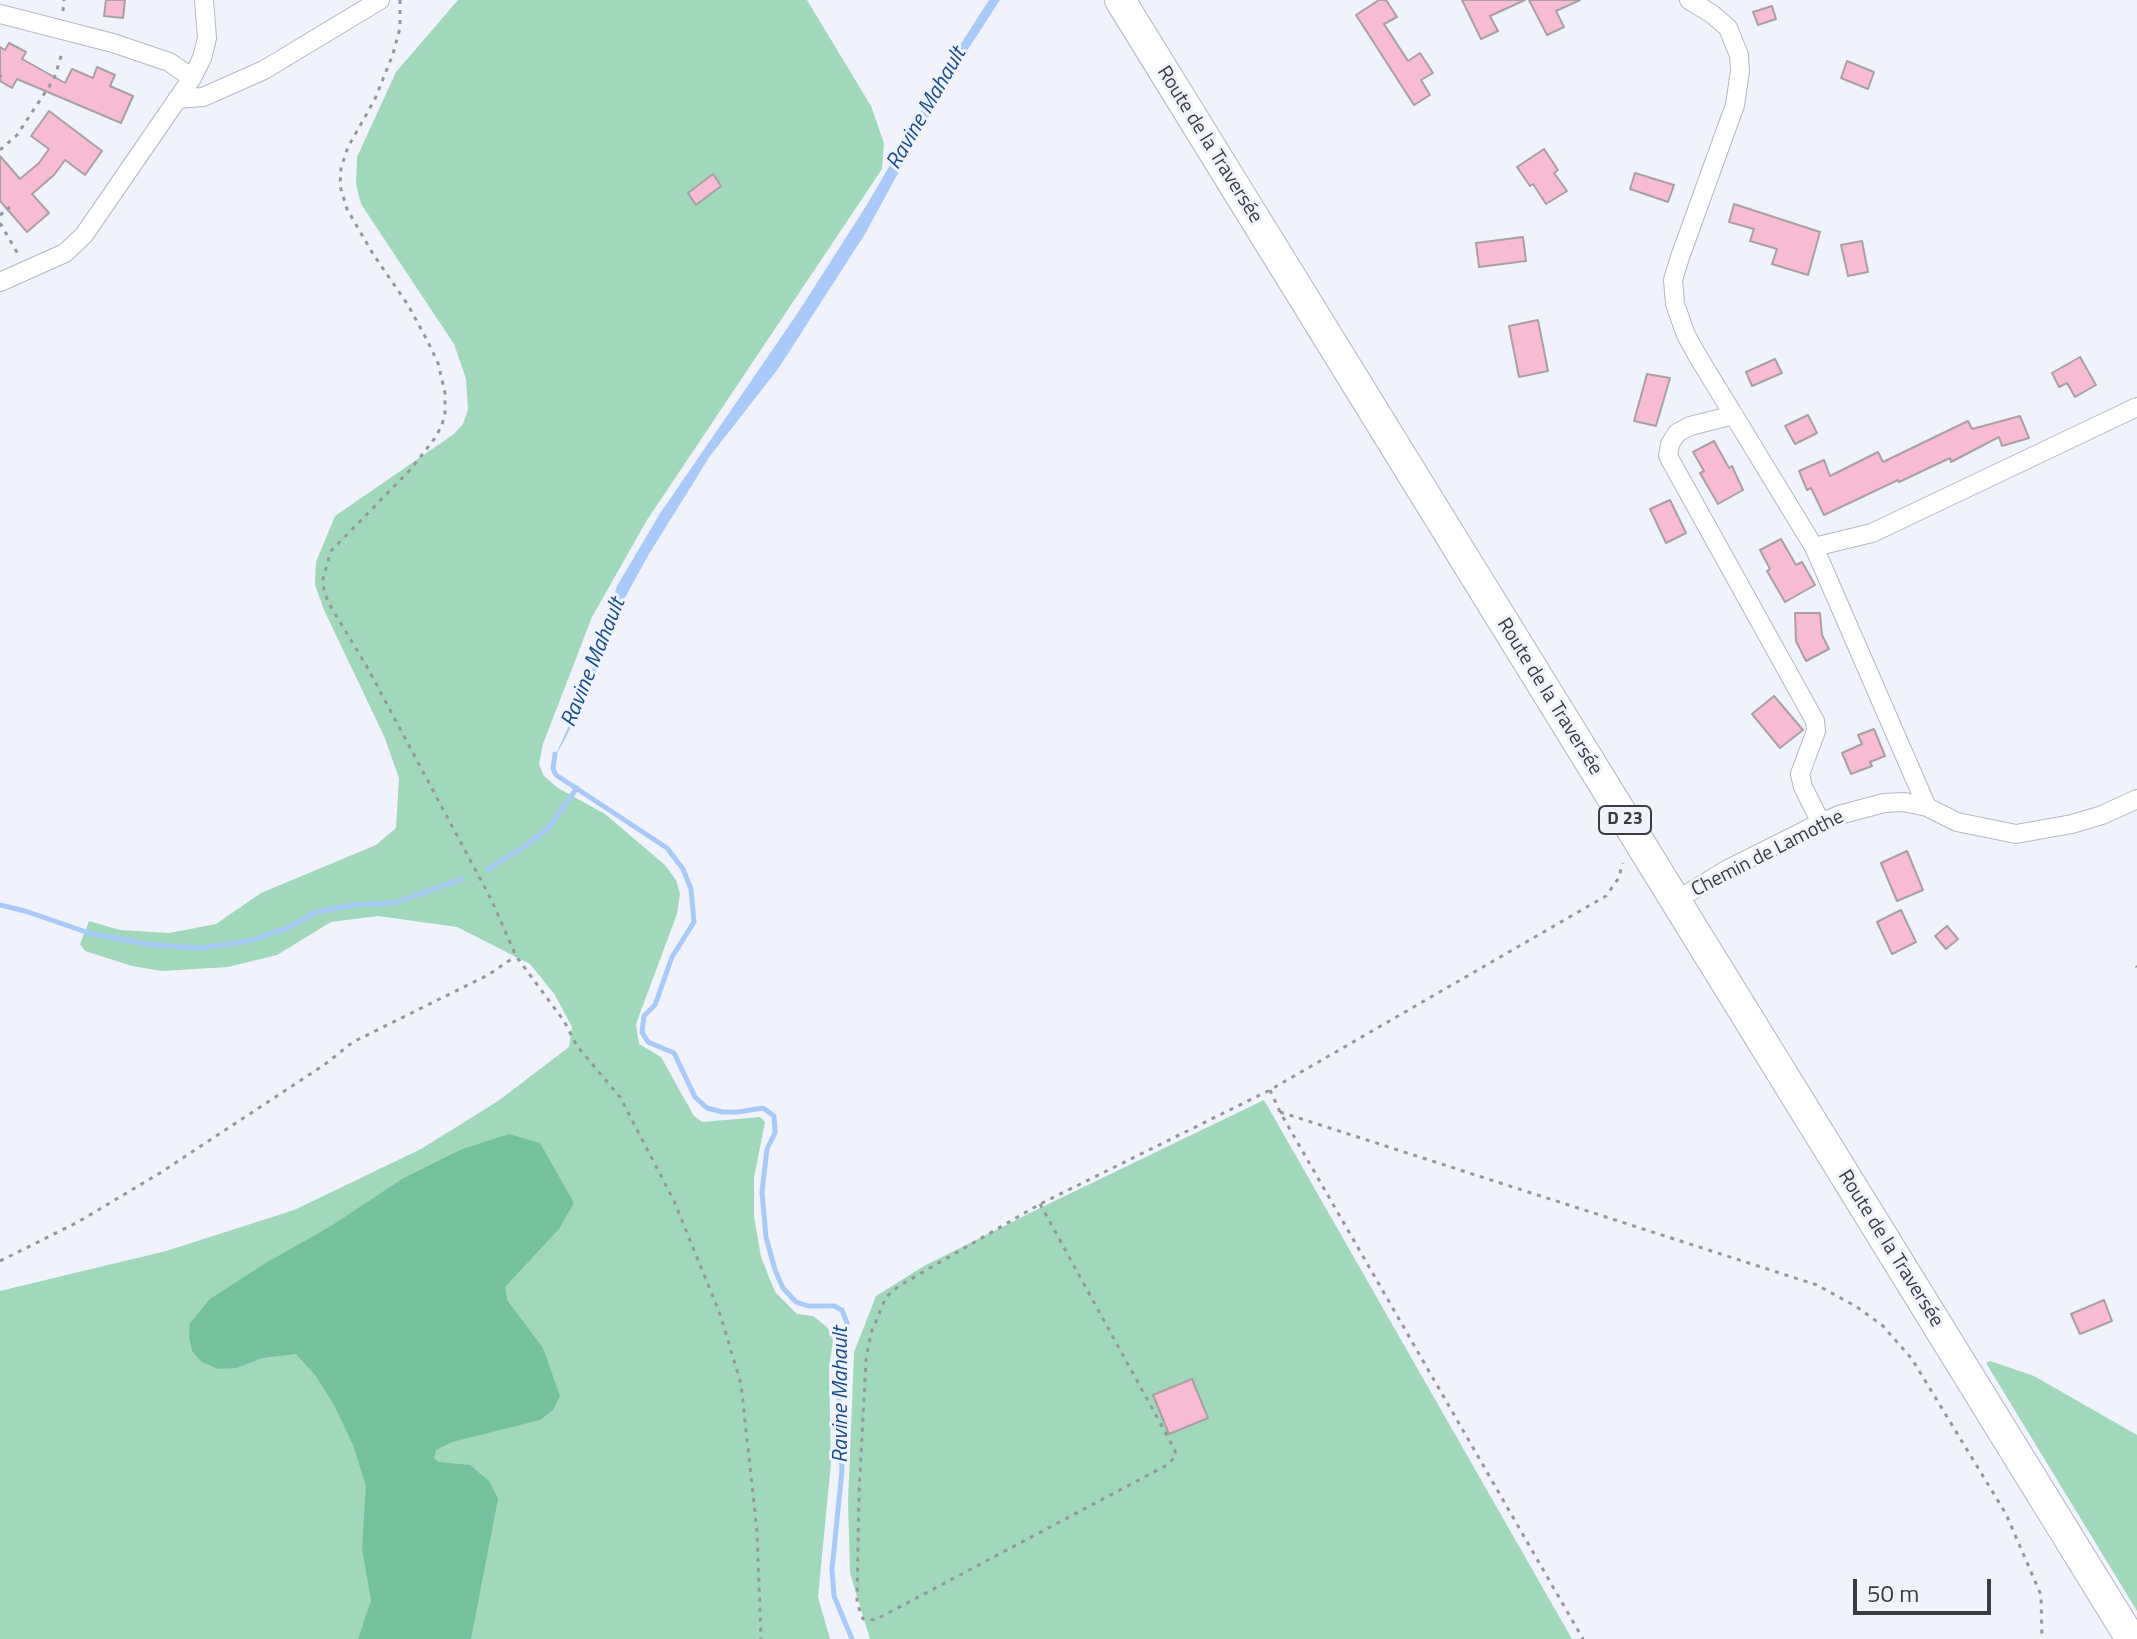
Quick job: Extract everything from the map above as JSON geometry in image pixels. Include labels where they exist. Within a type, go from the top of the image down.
[{"type":"main road","name":"Route de la Traversée","points":[[1120,0],[2131,1639]]},
{"type":"street","points":[[0,282],[75,246],[192,78],[207,38],[204,0]]},
{"type":"street","points":[[177,99],[203,97],[264,70],[380,0]]},
{"type":"street","points":[[1689,0],[1728,28],[1739,55],[1740,71],[1735,105],[1673,280],[1675,304],[1686,335],[1814,547],[1927,807]]},
{"type":"street","points":[[0,14],[113,43],[169,62],[192,78]]},
{"type":"street","points":[[1814,547],[1872,533],[2137,407]]},
{"type":"street","points":[[1734,415],[1690,426],[1677,433],[1670,444],[1668,456],[1675,474],[1815,721],[1816,731],[1800,774],[1821,823]]},
{"type":"street","name":"Chemin de Lamothe","points":[[1675,901],[1728,869],[1821,823],[1884,803],[1904,802],[1927,807],[1957,822],[2016,834],[2072,824],[2137,799]]},
{"type":"path","points":[[400,0],[400,28],[393,54],[375,99],[348,147],[341,168],[340,186],[347,209],[408,305],[438,363],[445,393],[445,413],[435,438],[411,469],[331,551],[323,579],[324,590],[492,901],[516,956],[564,1021],[577,1046],[620,1097],[674,1201],[720,1314],[741,1384],[757,1531],[761,1639]]},
{"type":"path","points":[[0,150],[17,135],[54,79],[68,33]]},
{"type":"path","points":[[0,215],[10,207]]},
{"type":"path","points":[[0,223],[17,251]]},
{"type":"path","points":[[1040,1204],[1175,1450],[1175,1457],[1167,1465],[875,1620],[863,1619],[857,1603],[866,1360],[871,1333],[886,1297],[899,1286],[1040,1204],[1270,1090],[1606,896],[1618,879],[1633,833]]},
{"type":"path","points":[[0,1261],[78,1222],[160,1173],[324,1065],[353,1042],[488,975],[516,956]]},
{"type":"path","points":[[1270,1090],[1583,1639]]},
{"type":"path","points":[[1280,1112],[1817,1285],[1857,1307],[1883,1326],[1912,1359],[2006,1514],[2041,1595],[2042,1639]]},
{"type":"green space","points":[[458,0],[807,0],[871,106],[884,143],[882,169],[647,520],[592,617],[543,744],[539,764],[544,776],[558,788],[605,814],[665,865],[676,880],[680,894],[677,914],[636,1024],[639,1044],[661,1057],[694,1116],[702,1122],[760,1117],[765,1122],[754,1178],[754,1216],[761,1257],[775,1292],[797,1314],[813,1316],[827,1327],[833,1340],[829,1368],[831,1463],[818,1597],[830,1639],[0,1639],[0,1291],[166,1251],[294,1210],[421,1149],[498,1101],[569,1047],[572,1027],[555,995],[530,964],[457,927],[378,916],[331,922],[277,955],[228,967],[162,971],[132,966],[85,951],[80,944],[89,921],[120,930],[169,933],[216,924],[261,893],[376,845],[396,828],[399,778],[384,736],[324,610],[315,585],[316,562],[335,516],[454,434],[463,424],[468,410],[466,379],[454,344],[361,204],[356,184],[357,157],[396,72]]},
{"type":"green space","points":[[1264,1100],[1572,1639],[870,1639],[850,1573],[848,1502],[854,1352],[876,1296],[924,1266]]},
{"type":"green space","points":[[509,1134],[540,1143],[574,1203],[559,1229],[505,1287],[507,1300],[543,1348],[560,1396],[553,1410],[540,1420],[452,1442],[436,1450],[434,1458],[439,1462],[470,1465],[489,1481],[498,1499],[471,1639],[358,1639],[371,1600],[362,1549],[366,1486],[353,1445],[334,1405],[316,1376],[296,1354],[262,1358],[237,1368],[218,1369],[202,1362],[192,1351],[190,1323],[210,1299],[402,1179],[460,1150]]},
{"type":"green space","points":[[1990,1361],[2034,1376],[2137,1435],[2137,1611],[1986,1363]]},
{"type":"water","points":[[989,0],[1000,0],[952,74],[865,234],[778,369],[710,456],[649,554],[611,623],[594,680],[554,758],[583,695],[617,586],[659,515],[797,314],[868,203]]},
{"type":"building","points":[[106,0],[125,0],[123,18],[104,16]]},
{"type":"building","points":[[1379,0],[1386,0],[1397,17],[1384,24],[1408,61],[1420,53],[1433,73],[1421,80],[1430,95],[1414,105],[1356,15]]},
{"type":"building","points":[[1462,0],[1525,0],[1490,16],[1498,31],[1481,39]]},
{"type":"building","points":[[1529,0],[1580,0],[1556,11],[1564,27],[1547,35]]},
{"type":"building","points":[[1772,6],[1776,19],[1758,25],[1753,12]]},
{"type":"building","points":[[9,43],[26,52],[22,59],[65,83],[72,69],[93,78],[97,67],[115,75],[110,86],[133,96],[121,123],[17,79],[12,88],[0,81],[0,47],[5,50]]},
{"type":"building","points":[[1847,61],[1874,72],[1868,89],[1841,78]]},
{"type":"building","points":[[49,111],[102,151],[85,175],[65,160],[54,175],[32,194],[49,213],[27,232],[0,201],[0,156],[20,179],[39,163],[49,149],[31,136]]},
{"type":"building","points":[[1544,149],[1558,170],[1554,173],[1567,191],[1546,204],[1517,167]]},
{"type":"building","points":[[1635,173],[1674,185],[1668,202],[1630,189]]},
{"type":"building","points":[[713,174],[721,186],[696,205],[688,193]]},
{"type":"building","points":[[1734,204],[1820,232],[1808,275],[1772,264],[1777,249],[1750,241],[1754,229],[1729,222]]},
{"type":"building","points":[[1523,237],[1526,261],[1479,267],[1476,243]]},
{"type":"building","points":[[1862,241],[1868,272],[1848,276],[1841,245]]},
{"type":"building","points":[[1538,320],[1548,371],[1519,377],[1509,326]]},
{"type":"building","points":[[2080,357],[2096,385],[2075,397],[2067,383],[2059,387],[2052,373]]},
{"type":"building","points":[[1775,359],[1782,373],[1752,386],[1746,372]]},
{"type":"building","points":[[1647,374],[1670,378],[1656,426],[1634,421]]},
{"type":"building","points":[[1808,415],[1817,433],[1795,444],[1785,426]]},
{"type":"building","points":[[2020,416],[2029,438],[2002,446],[1999,437],[1951,462],[1950,458],[1824,515],[1811,488],[1807,490],[1799,471],[1824,460],[1830,476],[1878,452],[1883,462],[1968,421],[1972,429]]},
{"type":"building","points":[[1714,441],[1729,468],[1732,466],[1743,490],[1718,504],[1700,473],[1704,471],[1693,452]]},
{"type":"building","points":[[1670,500],[1686,533],[1666,543],[1650,509]]},
{"type":"building","points":[[1781,539],[1796,565],[1802,562],[1815,585],[1785,602],[1767,571],[1770,569],[1760,550]]},
{"type":"building","points":[[1795,613],[1820,613],[1822,635],[1829,649],[1806,661],[1796,641]]},
{"type":"building","points":[[1774,696],[1803,730],[1780,748],[1752,714]]},
{"type":"building","points":[[1874,729],[1885,756],[1870,762],[1872,766],[1851,774],[1842,753],[1862,744],[1858,735]]},
{"type":"building","points":[[1907,851],[1923,890],[1897,901],[1881,863]]},
{"type":"building","points":[[1901,910],[1916,942],[1892,954],[1877,922]]},
{"type":"building","points":[[1947,926],[1958,939],[1946,949],[1935,936]]},
{"type":"building","points":[[2104,1300],[2112,1321],[2080,1334],[2071,1314]]},
{"type":"building","points":[[1192,1379],[1208,1418],[1169,1434],[1153,1395]]},
{"type":"waterway","name":"Ravine Mahault","points":[[555,754],[553,769],[556,775],[667,848],[683,869],[691,889],[694,922],[672,957],[655,1005],[644,1016],[642,1032],[648,1042],[674,1053],[695,1097],[707,1108],[722,1112],[763,1108],[774,1116],[775,1133],[767,1149],[762,1192],[766,1237],[775,1270],[783,1288],[796,1302],[808,1306],[834,1306],[842,1310],[847,1323],[838,1372],[842,1470],[832,1569],[834,1596],[852,1639]]},
{"type":"waterway","points":[[488,869],[549,827],[577,788]]},
{"type":"waterway","points":[[0,905],[89,933],[145,944],[202,948],[249,941],[290,927],[316,912],[354,905],[394,903],[462,879]]}]
